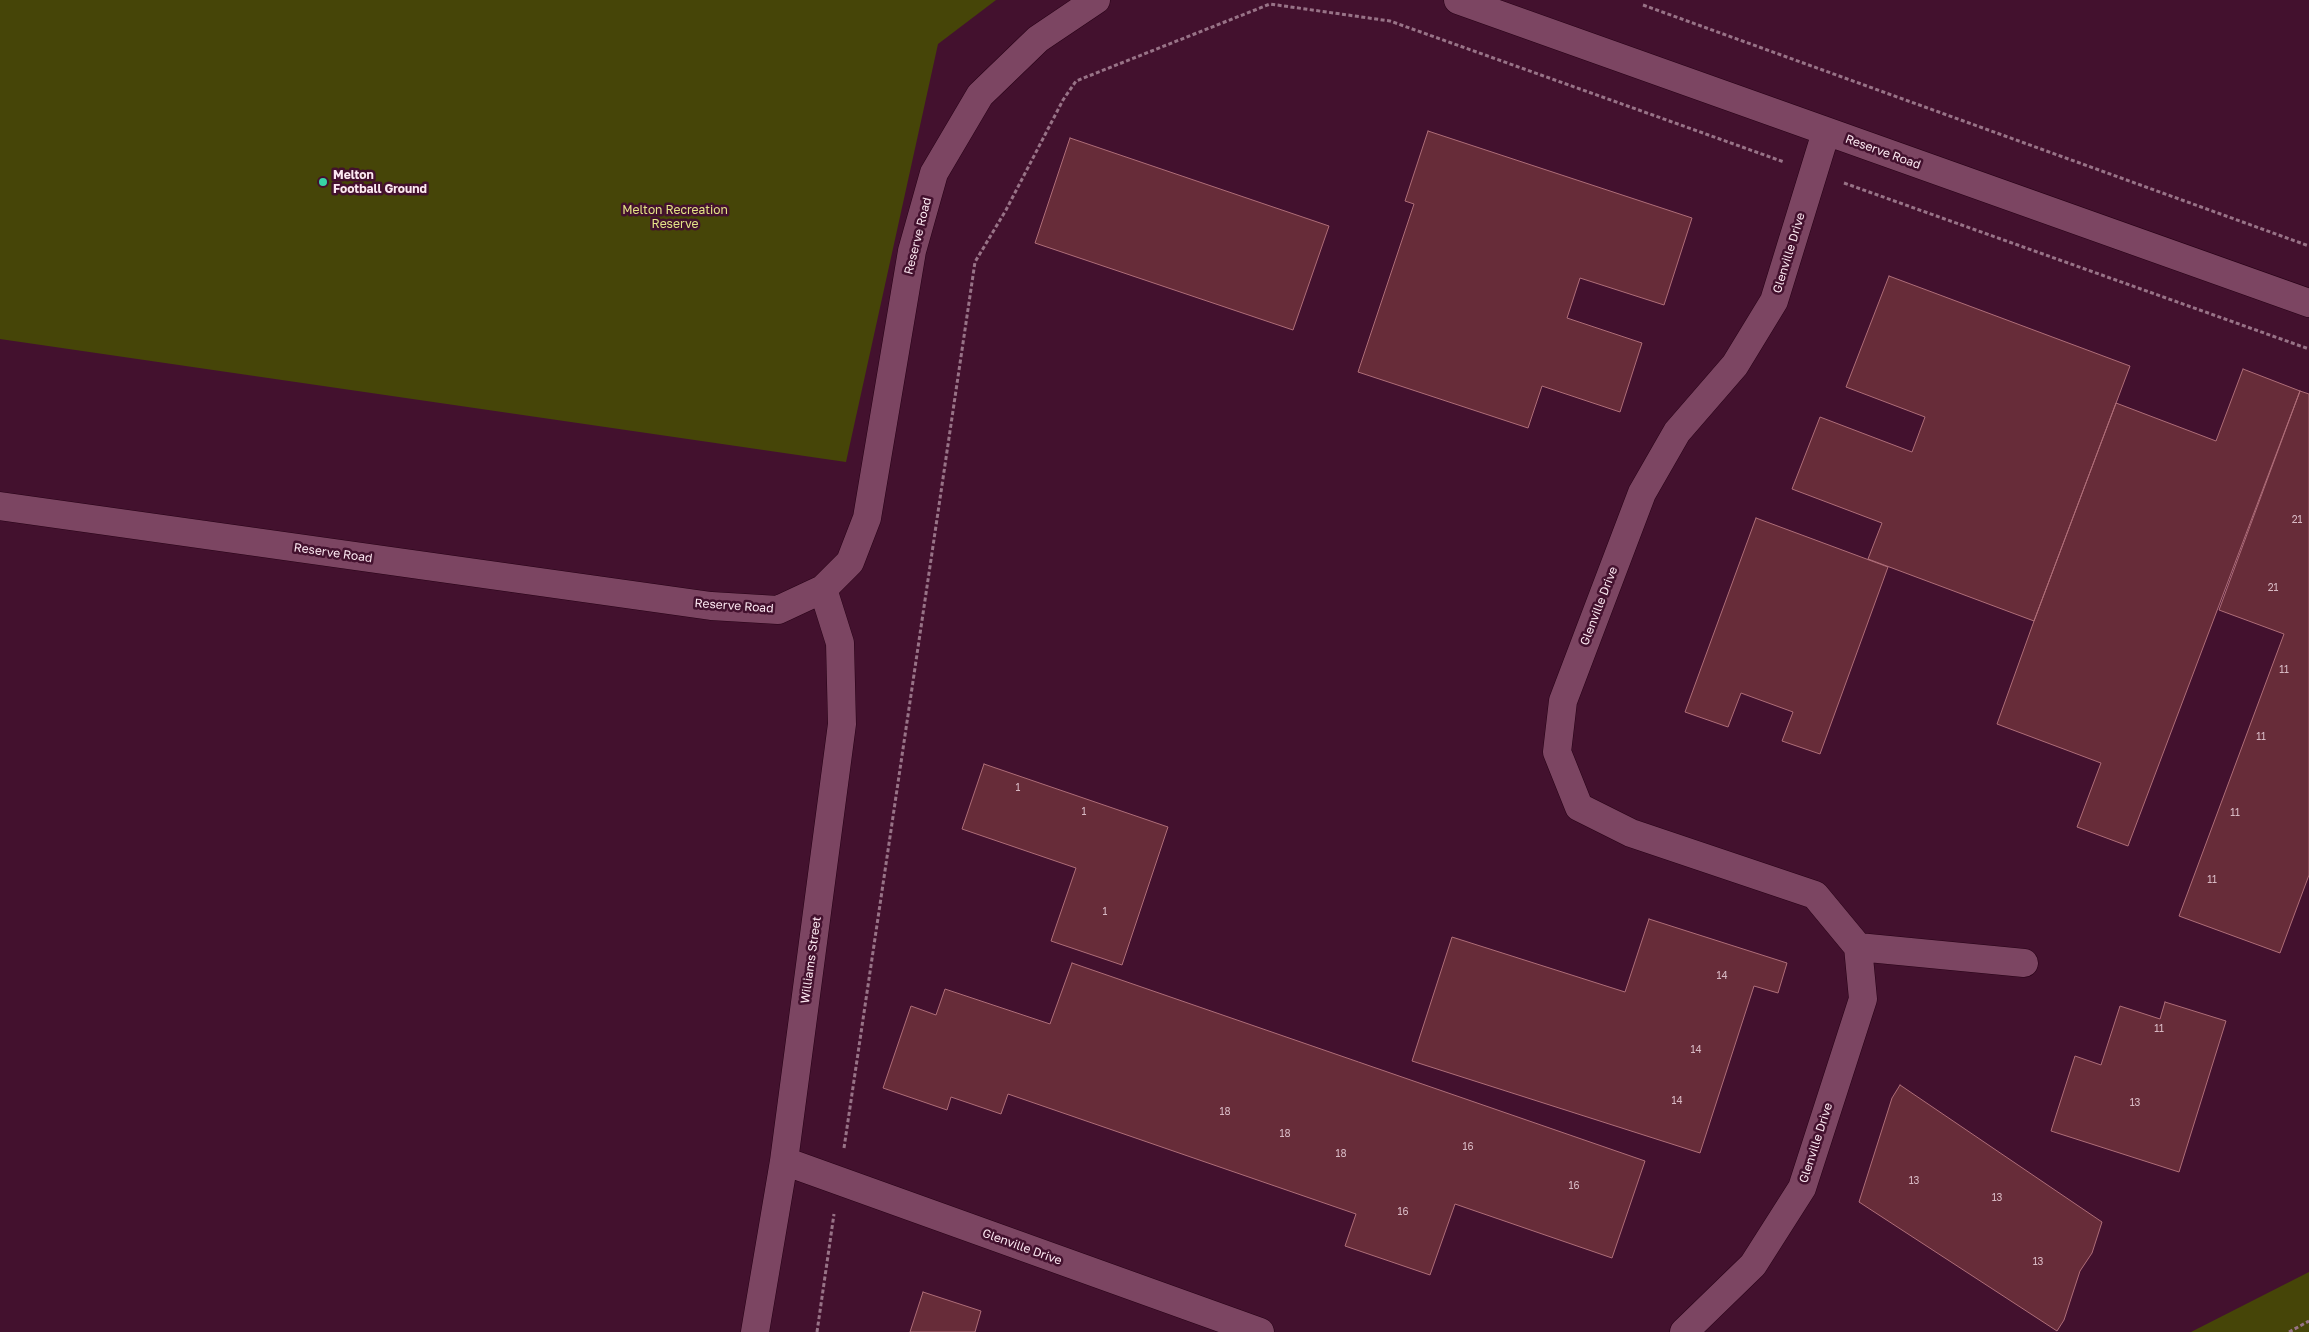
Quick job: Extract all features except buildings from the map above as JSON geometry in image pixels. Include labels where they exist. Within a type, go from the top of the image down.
[{"type":"street","name":"Reserve Road","points":[[0,506],[711,606],[778,610],[823,589],[850,562],[867,518],[912,251],[934,173],[980,95],[1038,39],[1096,0]]},
{"type":"street","name":"Reserve Road","points":[[1458,0],[2309,303]]},
{"type":"street","name":"Glenville Drive","points":[[1684,1332],[1753,1265],[1802,1188],[1863,999],[1858,947],[1815,896],[1631,833],[1579,807],[1558,752],[1563,701],[1642,494],[1677,432],[1735,365],[1774,301],[1826,132]]},
{"type":"street","name":"Williams Street","points":[[755,1332],[784,1161],[842,724],[840,643],[823,589]]},
{"type":"street","points":[[1858,947],[2024,963]]},
{"type":"street","name":"Glenville Drive","points":[[784,1161],[1260,1332]]},
{"type":"path","points":[[817,1332],[975,262],[1006,210],[1063,100],[1076,81],[1270,4],[1390,21],[2309,349]]},
{"type":"path","points":[[1643,5],[2309,246]]},
{"type":"path","points":[[2289,1332],[2309,1321]]},
{"type":"green space","name":"Melton Recreation Reserve","points":[[0,0],[996,0],[938,44],[846,462],[0,339]]},
{"type":"green space","points":[[2309,1272],[2309,1332],[2191,1332]]},
{"type":"place","name":"Melton Football Ground","points":[[323,182]]}]
